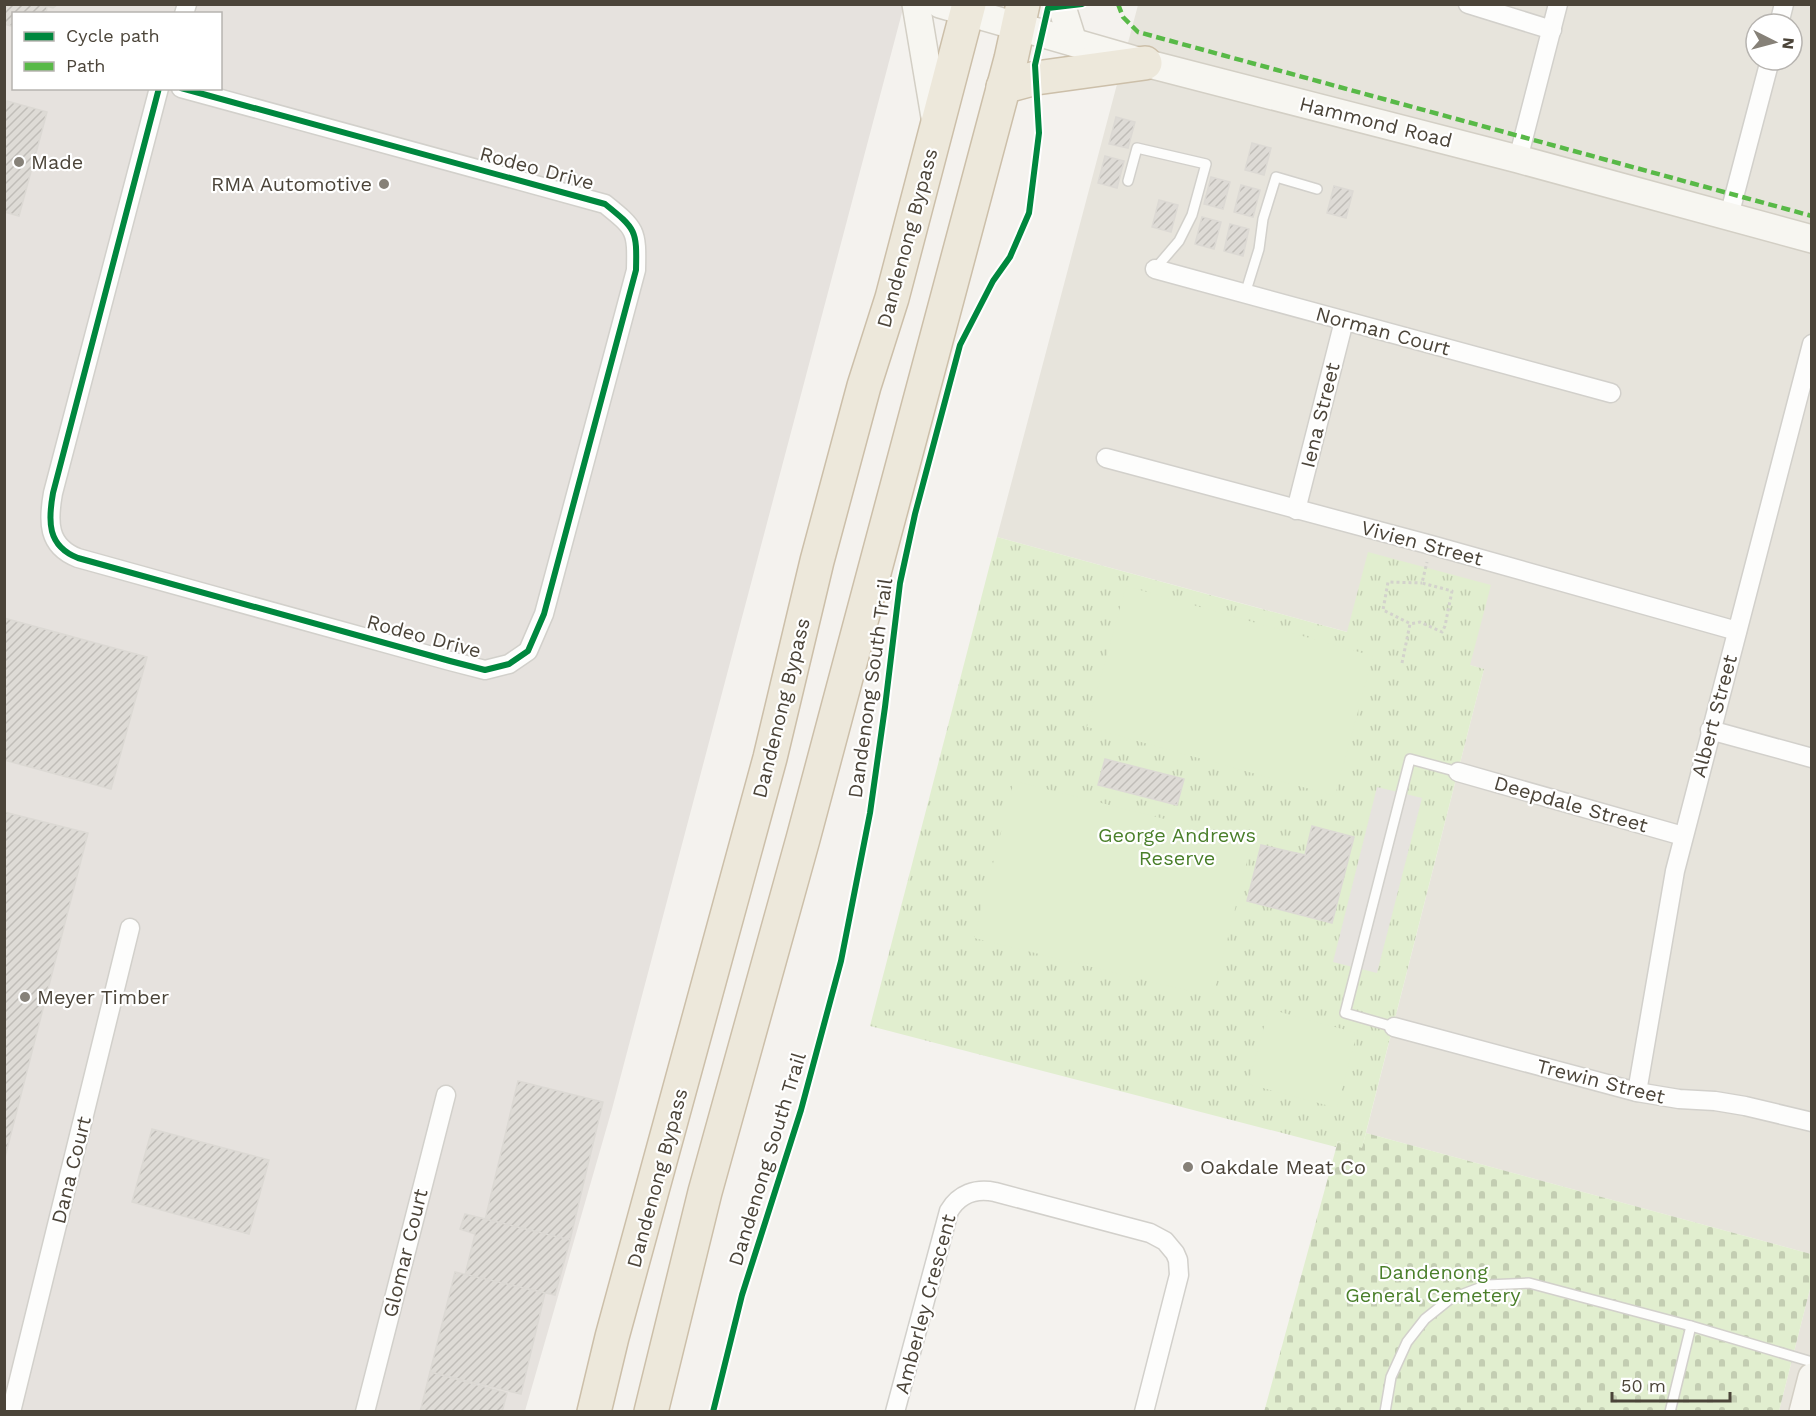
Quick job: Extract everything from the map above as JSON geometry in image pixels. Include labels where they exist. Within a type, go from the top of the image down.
[{"type":"highway","name":"Dandenong Bypass","points":[[594,1412],[612,1337],[770,758],[817,561],[864,386],[892,298],[937,127],[959,7]]},
{"type":"highway","points":[[651,1412],[705,1192],[803,839],[1021,15]]},
{"type":"highway","points":[[1003,87],[1036,78],[1145,63]]},
{"type":"main road","points":[[916,4],[937,127]]},
{"type":"main road","points":[[1061,4],[1074,42]]},
{"type":"main road","name":"Hammond Road","points":[[959,7],[1021,15],[1074,42],[1145,63],[1518,159],[1812,239]]},
{"type":"main road","points":[[1803,1412],[1812,1377]]},
{"type":"street","points":[[1468,4],[1552,30]]},
{"type":"street","points":[[1518,159],[1558,4]]},
{"type":"street","points":[[1729,216],[1767,72]]},
{"type":"street","name":"Rodeo Drive","points":[[158,90],[53,493],[49,514],[51,530],[59,547],[78,558],[450,661],[485,670],[509,664],[528,651],[544,614],[636,270],[637,241],[630,224],[605,204],[188,90]]},
{"type":"street","name":"Norman Court","points":[[1155,269],[1611,393]]},
{"type":"street","name":"Iena Street","points":[[1296,510],[1344,321]]},
{"type":"street","name":"Albert Street","points":[[1636,1092],[1669,900],[1683,836],[1812,344]]},
{"type":"street","name":"Vivien Street","points":[[1106,458],[1431,545],[1737,631]]},
{"type":"street","points":[[1710,730],[1812,758]]},
{"type":"street","name":"Deepdale Street","points":[[1458,772],[1683,836]]},
{"type":"street","name":"Dana Court","points":[[11,1412],[130,928]]},
{"type":"street","name":"Trewin Street","points":[[1394,1027],[1636,1092],[1679,1100],[1714,1101],[1745,1106],[1812,1122]]},
{"type":"street","name":"Glomar Court","points":[[365,1412],[446,1095]]},
{"type":"street","name":"Amberley Crescent","points":[[895,1412],[949,1211],[959,1198],[981,1191],[995,1192],[1150,1233],[1158,1236],[1170,1247],[1178,1260],[1178,1283],[1144,1412]]},
{"type":"lane","points":[[1128,181],[1137,148],[1206,164],[1192,214],[1179,241],[1155,269]]},
{"type":"lane","points":[[1245,294],[1259,249],[1263,219],[1276,177],[1317,189]]},
{"type":"lane","points":[[1394,1027],[1345,1013],[1410,759],[1458,772]]},
{"type":"lane","points":[[1385,1412],[1391,1377],[1407,1342],[1425,1319],[1450,1299],[1487,1285],[1529,1283],[1691,1326],[1812,1362]]},
{"type":"lane","points":[[1670,1412],[1691,1326]]},
{"type":"path","points":[[1422,584],[1431,545]]},
{"type":"path","points":[[1388,582],[1422,584],[1452,591],[1442,632],[1420,622],[1410,624],[1383,610],[1388,582]]},
{"type":"path","points":[[1402,663],[1410,624]]},
{"type":"shaded area","points":[[5,5],[904,5],[612,1109],[525,1411],[5,1412]]},
{"type":"shaded area","points":[[1138,5],[1811,5],[1811,1254],[1366,1133],[1484,669],[997,537]]},
{"type":"shaded area","points":[[1377,787],[1422,798],[1377,973],[1333,962]]},
{"type":"shaded area","points":[[1811,1285],[1811,1411],[1779,1411]]},
{"type":"green space","name":"George Andrews Reserve","points":[[997,537],[1347,632],[1368,552],[1491,585],[1470,665],[1484,669],[1362,1148],[1338,1141],[1336,1147],[870,1026]]},
{"type":"green space","points":[[1126,586],[1373,656],[1335,796],[1087,727]]},
{"type":"green space","points":[[1014,781],[1252,841],[1213,997],[974,938]]},
{"type":"green space","points":[[1269,1009],[1357,1033],[1337,1108],[1248,1084]]},
{"type":"green space","name":"Dandenong General Cemetery","points":[[1366,1133],[1811,1254],[1811,1285],[1779,1411],[1264,1412],[1338,1141],[1362,1147]]},
{"type":"building","points":[[4,4],[39,4],[47,7],[46,12],[12,12],[12,26],[4,24]]},
{"type":"building","points":[[39,4],[58,4],[53,8]]},
{"type":"building","name":"Made","points":[[7,101],[47,112],[19,216],[4,212],[4,111]]},
{"type":"building","points":[[1116,117],[1135,122],[1128,148],[1109,144]]},
{"type":"building","points":[[1252,143],[1271,148],[1264,175],[1245,170]]},
{"type":"building","points":[[1105,156],[1124,161],[1117,188],[1098,183]]},
{"type":"building","points":[[1211,177],[1230,182],[1223,209],[1204,204]]},
{"type":"building","points":[[1241,185],[1260,190],[1253,217],[1234,212]]},
{"type":"building","points":[[1334,186],[1353,191],[1346,218],[1327,213]]},
{"type":"building","points":[[1159,200],[1178,205],[1171,232],[1152,227]]},
{"type":"building","points":[[1202,217],[1221,222],[1214,249],[1195,244]]},
{"type":"building","points":[[1230,224],[1249,229],[1243,256],[1224,251]]},
{"type":"building","points":[[4,618],[147,657],[111,789],[4,760]]},
{"type":"building","points":[[1105,759],[1184,779],[1177,805],[1098,785]]},
{"type":"building","name":"Meyer Timber","points":[[4,812],[88,833],[4,1161]]},
{"type":"building","points":[[1312,826],[1354,837],[1332,923],[1247,901],[1261,845],[1305,855]]},
{"type":"building","points":[[518,1081],[603,1102],[570,1240],[485,1220]]},
{"type":"building","points":[[152,1129],[269,1160],[249,1234],[132,1202]]},
{"type":"building","points":[[465,1214],[570,1240],[555,1295],[465,1275],[475,1234],[460,1229]]},
{"type":"building","points":[[455,1272],[545,1293],[521,1394],[430,1372]]},
{"type":"building","points":[[430,1372],[507,1393],[502,1412],[420,1412]]},
{"type":"marked path","points":[[1118,4],[1123,17],[1138,32],[1812,216]]},
{"type":"cycle path","name":"Dandenong South Trail","points":[[713,1412],[742,1295],[801,1110],[841,961],[870,813],[900,583],[915,514],[960,345],[993,281],[1010,257],[1029,213],[1039,133],[1035,65],[1048,8],[1082,4]]},
{"type":"cycle path","points":[[158,90],[53,493],[50,513],[55,540],[60,547],[78,558],[450,661],[485,670],[509,664],[528,651],[544,614],[636,270],[635,238],[629,225],[605,204],[188,90]]},
{"type":"place","name":"Made","points":[[19,162]]},
{"type":"place","name":"RMA Automotive","points":[[384,184]]},
{"type":"place","name":"Meyer Timber","points":[[25,997]]},
{"type":"place","name":"Oakdale Meat Co","points":[[1188,1167]]}]
